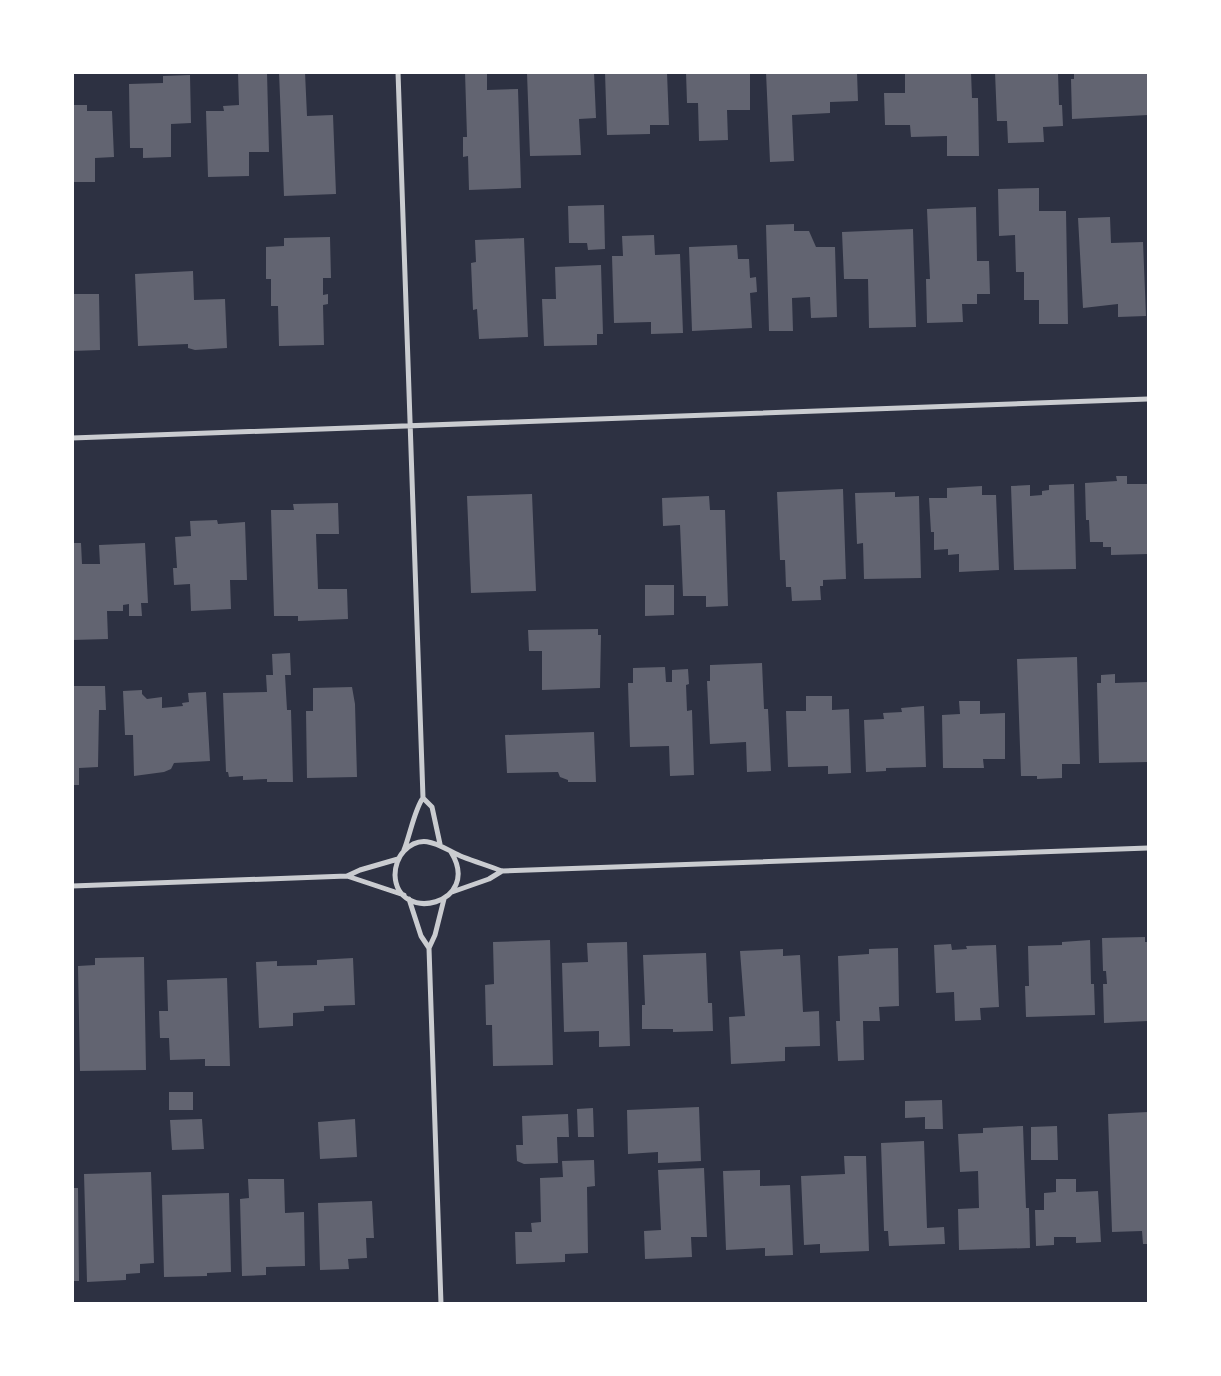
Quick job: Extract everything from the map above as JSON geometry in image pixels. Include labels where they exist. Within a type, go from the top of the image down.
[{"type":"street","points":[[398,72],[409,426],[424,798],[432,806],[440,844]]},
{"type":"street","points":[[72,438],[1148,399]]},
{"type":"street","points":[[424,798],[417,806],[414,824],[404,851],[398,859],[396,878],[407,898],[421,936],[429,948]]},
{"type":"street","points":[[404,851],[421,841],[440,844],[451,852],[502,871],[1148,848]]},
{"type":"street","points":[[451,852],[457,861],[459,872],[452,892]]},
{"type":"street","points":[[347,876],[360,870],[398,859]]},
{"type":"street","points":[[72,886],[347,876],[426,904],[444,899],[452,892],[489,879],[502,871]]},
{"type":"street","points":[[441,1304],[429,948],[435,935],[444,899]]},
{"type":"building","points":[[238,72],[267,72],[269,152],[249,152],[249,176],[208,177],[206,111],[224,111],[223,106],[239,105]]},
{"type":"building","points":[[279,72],[305,72],[307,116],[333,115],[336,194],[284,196]]},
{"type":"building","points":[[465,72],[487,72],[487,90],[518,89],[521,188],[469,190],[468,156],[463,157],[463,137],[467,137]]},
{"type":"building","points":[[594,72],[596,118],[579,119],[581,155],[530,156],[527,73]]},
{"type":"building","points":[[605,72],[667,72],[669,125],[650,125],[650,134],[607,135]]},
{"type":"building","points":[[686,72],[750,72],[750,110],[727,110],[728,140],[699,141],[698,103],[687,103]]},
{"type":"building","points":[[766,72],[857,72],[858,101],[830,102],[830,113],[792,115],[794,161],[770,162]]},
{"type":"building","points":[[905,72],[971,72],[972,98],[978,98],[979,156],[947,156],[947,136],[911,137],[910,125],[885,125],[884,93],[905,93]]},
{"type":"building","points":[[995,72],[1058,72],[1059,105],[1062,105],[1063,126],[1043,127],[1044,142],[1008,143],[1007,121],[997,121]]},
{"type":"building","points":[[1074,72],[1148,72],[1148,115],[1072,119],[1071,79],[1074,79]]},
{"type":"building","points":[[190,75],[191,123],[171,124],[171,157],[143,158],[143,148],[130,148],[129,84],[163,83],[163,76]]},
{"type":"building","points":[[72,105],[87,105],[87,111],[112,111],[114,157],[95,158],[95,182],[72,182]]},
{"type":"building","points":[[1039,188],[1039,211],[1066,211],[1068,324],[1039,324],[1039,300],[1024,300],[1024,272],[1016,272],[1015,235],[999,236],[998,189]]},
{"type":"building","points":[[604,205],[605,249],[588,250],[587,243],[569,243],[568,206]]},
{"type":"building","points":[[976,207],[977,261],[989,261],[990,294],[977,294],[977,304],[962,304],[963,322],[927,323],[926,279],[930,279],[927,209]]},
{"type":"building","points":[[1110,217],[1111,243],[1143,242],[1146,316],[1118,317],[1118,304],[1083,308],[1078,218]]},
{"type":"building","points":[[794,224],[794,231],[809,231],[816,247],[835,247],[837,317],[811,318],[810,297],[792,298],[793,331],[769,331],[766,225]]},
{"type":"building","points":[[913,229],[916,327],[869,328],[868,279],[844,279],[842,232]]},
{"type":"building","points":[[654,235],[655,255],[680,254],[683,333],[651,334],[651,322],[614,323],[612,256],[623,256],[622,236]]},
{"type":"building","points":[[330,237],[331,278],[323,278],[323,295],[328,294],[328,304],[323,305],[324,345],[279,346],[278,306],[271,306],[271,279],[266,279],[266,247],[284,246],[284,238]]},
{"type":"building","points":[[524,238],[528,337],[479,339],[477,309],[473,310],[471,263],[476,262],[475,240]]},
{"type":"building","points":[[737,245],[738,259],[749,259],[750,278],[756,277],[757,292],[750,293],[752,328],[692,331],[689,247]]},
{"type":"building","points":[[601,265],[603,334],[597,334],[597,345],[544,346],[542,299],[556,299],[555,267]]},
{"type":"building","points":[[193,271],[194,300],[225,299],[227,348],[195,350],[188,348],[188,344],[138,346],[135,274]]},
{"type":"building","points":[[72,294],[99,294],[100,350],[72,351]]},
{"type":"building","points":[[1116,476],[1127,476],[1127,484],[1147,484],[1148,554],[1111,555],[1111,547],[1103,547],[1103,542],[1090,542],[1089,520],[1086,520],[1085,483],[1117,481]]},
{"type":"building","points":[[1074,484],[1076,569],[1014,570],[1011,486],[1030,485],[1030,496],[1042,495],[1042,491],[1049,490],[1049,485]]},
{"type":"building","points":[[982,486],[982,495],[996,495],[999,570],[959,572],[959,554],[948,555],[948,549],[934,550],[934,532],[931,532],[929,498],[947,498],[947,488]]},
{"type":"building","points":[[843,489],[846,579],[823,580],[823,586],[820,586],[821,600],[792,601],[791,587],[786,587],[785,560],[780,560],[777,492]]},
{"type":"building","points":[[895,492],[895,497],[919,496],[921,578],[864,579],[863,543],[857,544],[855,493]]},
{"type":"building","points":[[532,494],[536,591],[471,593],[467,496]]},
{"type":"building","points":[[709,496],[710,510],[725,510],[728,606],[706,607],[706,596],[683,596],[680,525],[663,526],[662,498]]},
{"type":"building","points":[[338,503],[339,534],[316,534],[318,589],[347,589],[348,619],[298,621],[298,616],[274,616],[271,510],[294,510],[293,504]]},
{"type":"building","points":[[217,520],[218,524],[245,522],[247,580],[230,580],[231,609],[191,611],[190,584],[174,585],[173,568],[177,568],[175,537],[191,536],[190,521]]},
{"type":"building","points":[[72,543],[81,543],[82,564],[100,564],[99,545],[145,543],[148,603],[141,603],[142,616],[129,616],[129,604],[123,605],[123,611],[107,611],[108,639],[72,640]]},
{"type":"building","points":[[645,585],[674,585],[674,615],[645,616]]},
{"type":"building","points":[[598,629],[598,635],[601,635],[600,688],[542,690],[542,651],[529,651],[528,630]]},
{"type":"building","points":[[290,653],[291,675],[285,675],[287,710],[291,710],[293,782],[267,782],[267,779],[243,780],[243,776],[229,777],[228,772],[226,772],[223,693],[267,692],[266,675],[273,675],[272,654]]},
{"type":"building","points":[[1077,657],[1080,764],[1062,764],[1062,778],[1037,779],[1037,776],[1021,776],[1017,659]]},
{"type":"building","points":[[762,663],[764,709],[768,709],[771,771],[747,772],[746,742],[710,744],[707,681],[710,681],[710,665]]},
{"type":"building","points":[[665,667],[666,682],[672,682],[672,670],[688,669],[689,684],[686,685],[687,711],[692,710],[694,775],[670,776],[669,746],[630,747],[628,683],[633,683],[633,668]]},
{"type":"building","points":[[1115,674],[1115,683],[1148,682],[1148,762],[1099,763],[1097,683],[1101,683],[1101,675]]},
{"type":"building","points":[[72,686],[105,686],[106,710],[99,710],[98,767],[79,768],[79,785],[72,785]]},
{"type":"building","points":[[352,687],[355,704],[357,777],[307,778],[306,711],[313,711],[313,688]]},
{"type":"building","points":[[142,690],[142,694],[147,699],[162,697],[162,708],[183,706],[182,703],[189,702],[188,693],[206,692],[210,761],[174,763],[171,769],[164,772],[134,776],[133,735],[125,735],[123,691]]},
{"type":"building","points":[[806,696],[832,696],[832,710],[849,709],[851,773],[828,774],[828,766],[788,767],[786,711],[806,711]]},
{"type":"building","points":[[959,701],[980,701],[980,714],[1005,713],[1005,759],[983,759],[984,768],[943,768],[942,715],[960,714]]},
{"type":"building","points":[[924,706],[926,767],[886,768],[886,771],[866,772],[864,720],[884,719],[883,713],[902,712],[901,708]]},
{"type":"building","points":[[594,732],[596,782],[568,782],[568,780],[560,777],[558,772],[507,773],[505,735]]},
{"type":"building","points":[[1145,937],[1145,942],[1148,942],[1148,1021],[1104,1023],[1103,984],[1107,984],[1106,971],[1103,971],[1102,938]]},
{"type":"building","points":[[550,940],[553,1065],[493,1066],[492,1025],[486,1025],[485,985],[494,984],[493,942]]},
{"type":"building","points":[[1090,940],[1091,984],[1094,984],[1095,1015],[1026,1017],[1025,986],[1029,986],[1028,946],[1062,945],[1062,942]]},
{"type":"building","points":[[627,942],[630,1046],[599,1047],[599,1031],[564,1032],[562,963],[588,962],[587,943]]},
{"type":"building","points":[[951,944],[952,950],[967,949],[966,946],[996,945],[999,1007],[980,1008],[981,1020],[955,1021],[954,992],[936,993],[934,945]]},
{"type":"building","points":[[898,948],[899,1006],[879,1007],[880,1021],[863,1021],[864,1060],[838,1061],[836,1021],[840,1021],[838,956],[869,954],[869,949]]},
{"type":"building","points":[[783,949],[783,956],[800,955],[803,1012],[819,1011],[820,1046],[785,1047],[785,1061],[731,1064],[729,1017],[745,1016],[740,951]]},
{"type":"building","points":[[706,953],[708,1003],[712,1003],[713,1031],[673,1032],[673,1029],[642,1029],[642,1005],[645,1005],[643,955]]},
{"type":"building","points":[[144,957],[146,1070],[80,1071],[78,966],[95,965],[95,958]]},
{"type":"building","points":[[353,958],[355,1005],[324,1006],[324,1011],[293,1013],[293,1026],[259,1028],[256,962],[277,961],[277,966],[317,965],[317,960]]},
{"type":"building","points":[[227,978],[230,1066],[205,1066],[205,1059],[170,1060],[169,1038],[160,1038],[159,1011],[168,1011],[167,980]]},
{"type":"building","points":[[169,1092],[193,1092],[193,1110],[169,1110]]},
{"type":"building","points":[[942,1100],[943,1129],[925,1129],[925,1117],[905,1118],[905,1101]]},
{"type":"building","points":[[699,1107],[701,1161],[658,1163],[658,1152],[628,1154],[627,1110]]},
{"type":"building","points":[[593,1108],[594,1137],[578,1137],[577,1109]]},
{"type":"building","points":[[1148,1112],[1148,1244],[1143,1244],[1142,1231],[1112,1232],[1108,1114]]},
{"type":"building","points":[[568,1114],[569,1137],[557,1137],[558,1163],[524,1164],[517,1161],[516,1145],[523,1145],[522,1116]]},
{"type":"building","points":[[202,1119],[204,1149],[172,1150],[170,1120]]},
{"type":"building","points":[[355,1119],[357,1157],[320,1159],[318,1122]]},
{"type":"building","points":[[1023,1126],[1026,1208],[1029,1208],[1030,1248],[959,1250],[958,1209],[979,1208],[978,1171],[960,1172],[958,1134],[983,1133],[983,1128]]},
{"type":"building","points":[[1057,1126],[1058,1160],[1031,1160],[1031,1127]]},
{"type":"building","points":[[924,1141],[927,1228],[944,1227],[945,1244],[889,1246],[888,1231],[884,1231],[881,1143]]},
{"type":"building","points":[[844,1156],[866,1156],[869,1251],[820,1253],[820,1244],[804,1245],[801,1176],[845,1174]]},
{"type":"building","points":[[594,1160],[595,1186],[587,1187],[588,1253],[565,1254],[565,1262],[516,1264],[515,1232],[532,1232],[531,1223],[541,1222],[540,1178],[563,1177],[562,1161]]},
{"type":"building","points":[[704,1168],[707,1237],[691,1237],[692,1257],[645,1259],[644,1231],[661,1230],[658,1170]]},
{"type":"building","points":[[760,1170],[760,1186],[790,1185],[793,1255],[765,1256],[765,1248],[726,1250],[723,1171]]},
{"type":"building","points":[[151,1172],[154,1263],[140,1264],[140,1273],[126,1274],[126,1280],[87,1282],[84,1174]]},
{"type":"building","points":[[248,1179],[284,1179],[285,1213],[304,1212],[305,1266],[266,1267],[266,1275],[242,1276],[240,1199],[249,1198]]},
{"type":"building","points":[[1056,1179],[1076,1179],[1076,1192],[1098,1191],[1101,1242],[1076,1243],[1076,1237],[1054,1237],[1054,1245],[1036,1246],[1035,1210],[1044,1210],[1044,1193],[1056,1192]]},
{"type":"building","points":[[72,1188],[78,1188],[79,1281],[72,1281]]},
{"type":"building","points":[[229,1193],[231,1272],[207,1273],[207,1276],[164,1277],[162,1195]]},
{"type":"building","points":[[372,1201],[374,1238],[366,1238],[367,1258],[348,1259],[349,1269],[320,1270],[318,1203]]}]
